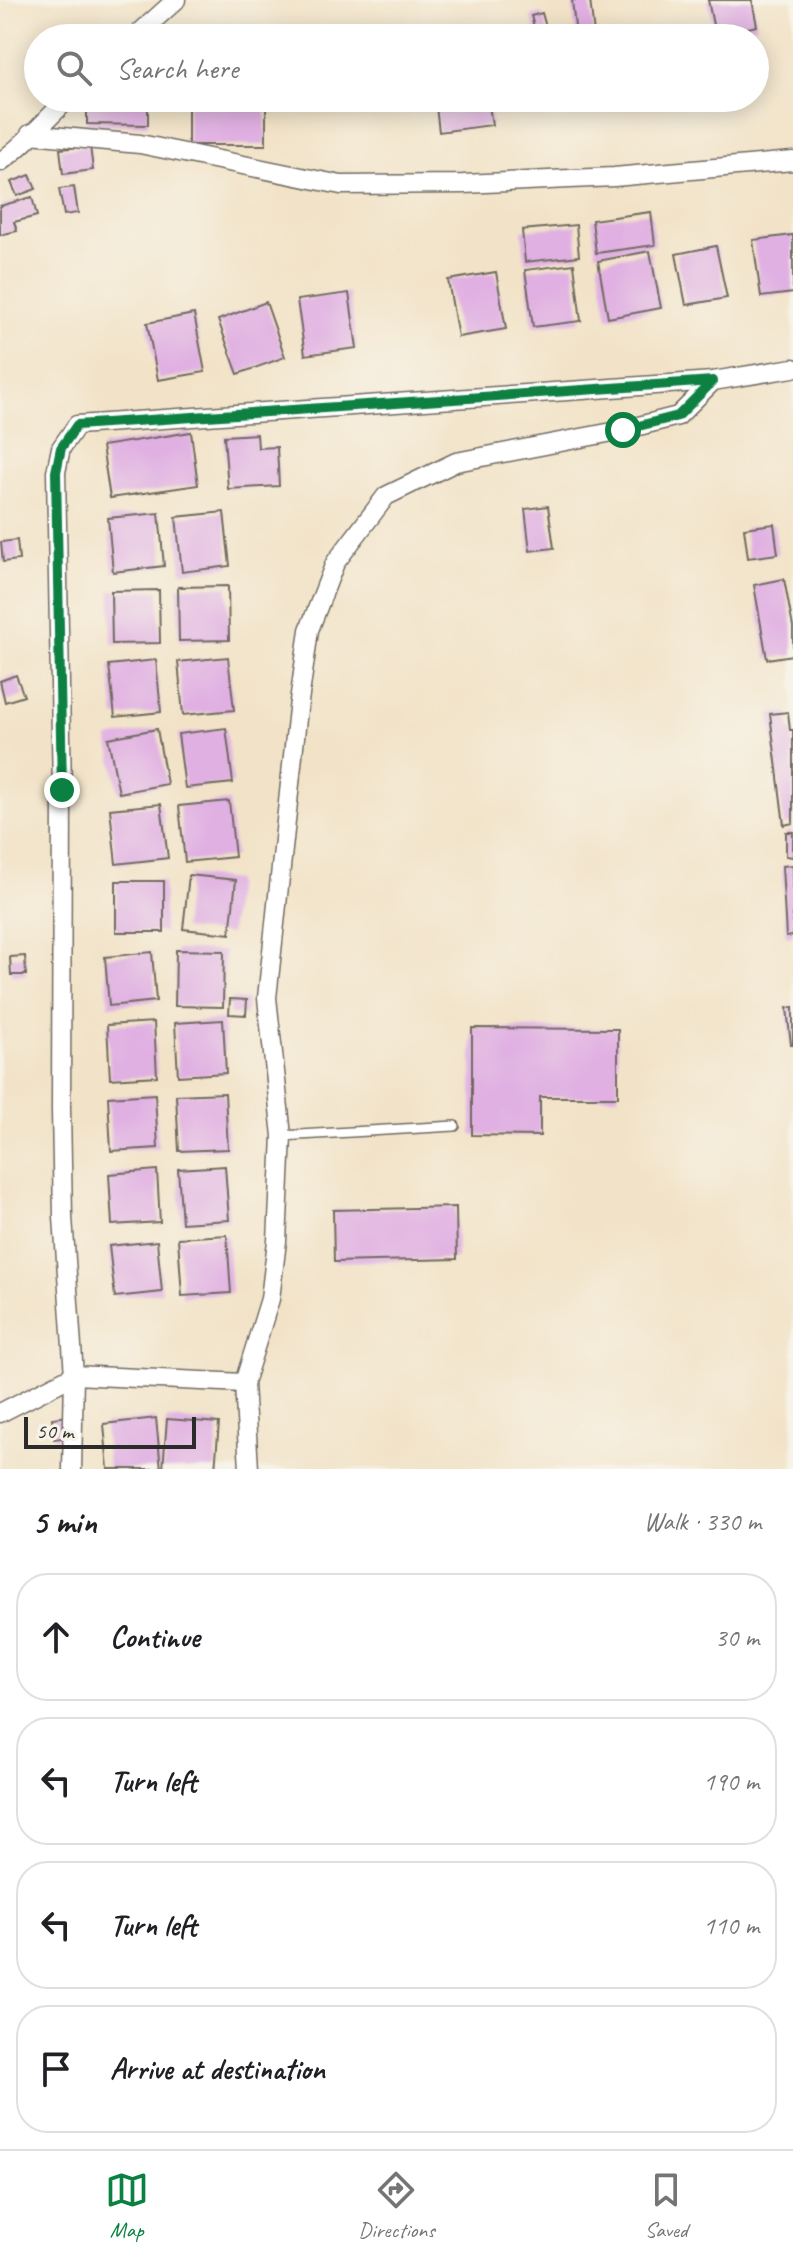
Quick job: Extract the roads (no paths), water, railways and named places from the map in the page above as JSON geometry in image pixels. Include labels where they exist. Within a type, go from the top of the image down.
[{"type":"street","points":[[149,24],[176,0]]},
{"type":"street","points":[[0,162],[16,151],[54,112]]},
{"type":"street","points":[[30,134],[140,144],[341,185],[463,184],[614,177],[793,161]]},
{"type":"street","points":[[72,1469],[74,1375],[63,1217],[61,1110],[62,790],[56,472],[61,448],[77,425],[713,381],[793,368]]},
{"type":"street","points":[[249,1469],[244,1383],[270,1299],[277,1241],[282,1136],[267,998],[309,630],[335,563],[386,496],[456,462],[623,430],[678,416],[713,381]]},
{"type":"street","points":[[0,1413],[74,1375],[244,1383]]},
{"type":"lane","points":[[282,1136],[455,1126]]}]
